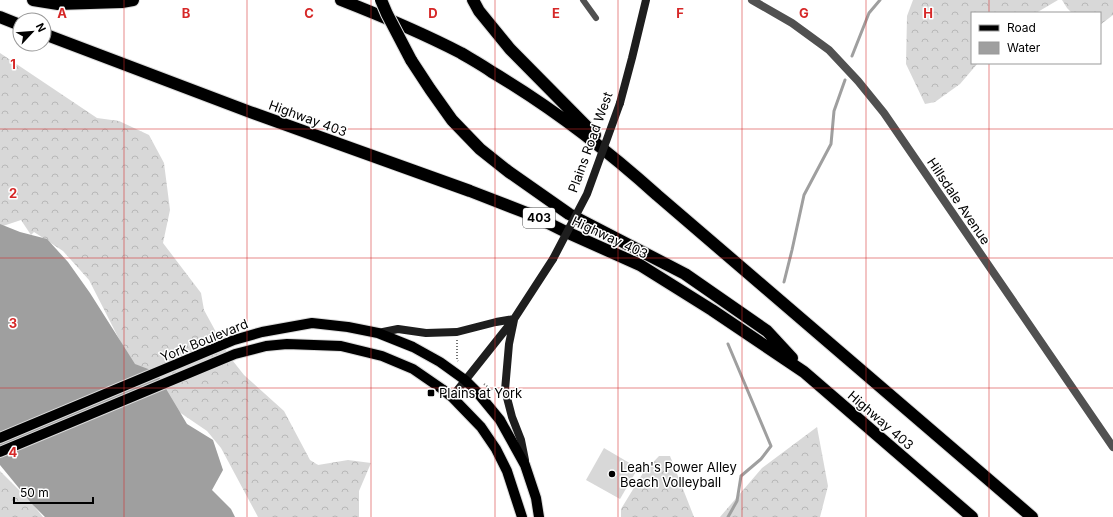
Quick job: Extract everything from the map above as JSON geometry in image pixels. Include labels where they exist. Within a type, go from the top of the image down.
[{"type":"highway","points":[[33,0],[58,4],[122,2],[133,0]]},
{"type":"highway","name":"Highway 403","points":[[341,0],[402,24],[468,57],[513,84],[550,109],[628,168],[663,200],[1032,517]]},
{"type":"highway","points":[[381,0],[411,60],[430,89],[452,120],[480,149],[509,172],[569,214],[685,274],[767,331],[804,372]]},
{"type":"highway","points":[[473,0],[479,11],[510,49],[628,168]]},
{"type":"highway","points":[[0,17],[12,22]]},
{"type":"highway","name":"Highway 403","points":[[52,37],[250,112],[470,191],[532,215],[640,265],[712,310],[804,372],[972,517]]},
{"type":"main road","name":"Plains Road West","points":[[452,397],[514,319],[553,259],[587,194],[620,103],[646,0]]},
{"type":"main road","points":[[378,333],[398,329],[426,333],[457,332],[514,319],[505,390],[512,417],[521,440],[526,465],[536,498],[539,517]]},
{"type":"main road","name":"York Boulevard","points":[[0,438],[234,340],[262,332],[312,323],[348,327],[378,333],[413,347],[440,362],[465,380]]},
{"type":"main road","name":"York Boulevard","points":[[0,452],[235,354],[266,346],[287,344],[341,346],[382,356],[413,369],[452,397]]},
{"type":"main road","points":[[465,380],[500,420],[526,465]]},
{"type":"main road","points":[[452,397],[480,427],[496,449],[507,471],[522,517]]},
{"type":"street","name":"Hillsdale Avenue","points":[[752,0],[792,23],[829,50],[858,81],[884,113],[1113,447]]},
{"type":"lane","points":[[583,0],[596,18]]},
{"type":"green space","points":[[913,0],[1058,0],[1038,12],[971,12],[971,64],[977,64],[960,84],[935,102],[925,104],[906,64],[907,16]]},
{"type":"green space","points":[[1062,0],[1113,0],[1113,15],[1101,24],[1101,12],[1071,12]]},
{"type":"green space","points":[[0,53],[97,118],[119,121],[149,135],[164,163],[170,210],[163,243],[201,293],[204,310],[229,356],[244,375],[284,411],[310,460],[318,465],[348,460],[371,463],[359,491],[359,517],[258,517],[221,448],[207,431],[144,388],[89,280],[63,251],[34,232],[31,235],[21,220],[0,227]]},
{"type":"green space","points":[[817,427],[828,486],[820,517],[720,517],[762,468]]},
{"type":"green space","name":"Leah's Power Alley Beach Volleyball","points":[[604,448],[638,468],[620,499],[586,480]]},
{"type":"green space","points":[[659,456],[670,456],[694,517],[621,517],[621,509],[643,473]]},
{"type":"green space","points":[[0,471],[30,501],[43,517],[0,517]]},
{"type":"water","points":[[0,224],[20,232],[47,239],[68,262],[90,293],[135,364],[156,372],[187,424],[213,440],[223,470],[212,490],[231,509],[235,517],[45,517],[32,504],[0,465]]},
{"type":"waterway","points":[[852,56],[869,13],[880,0]]},
{"type":"waterway","points":[[784,282],[804,195],[831,144],[834,111],[845,80]]},
{"type":"waterway","points":[[728,344],[771,446],[761,459],[741,476],[737,501],[728,517]]},
{"type":"place","name":"Plains at York","points":[[431,393]]},
{"type":"place","name":"Leah's Power Alley Beach Volleyball","points":[[612,474]]}]
